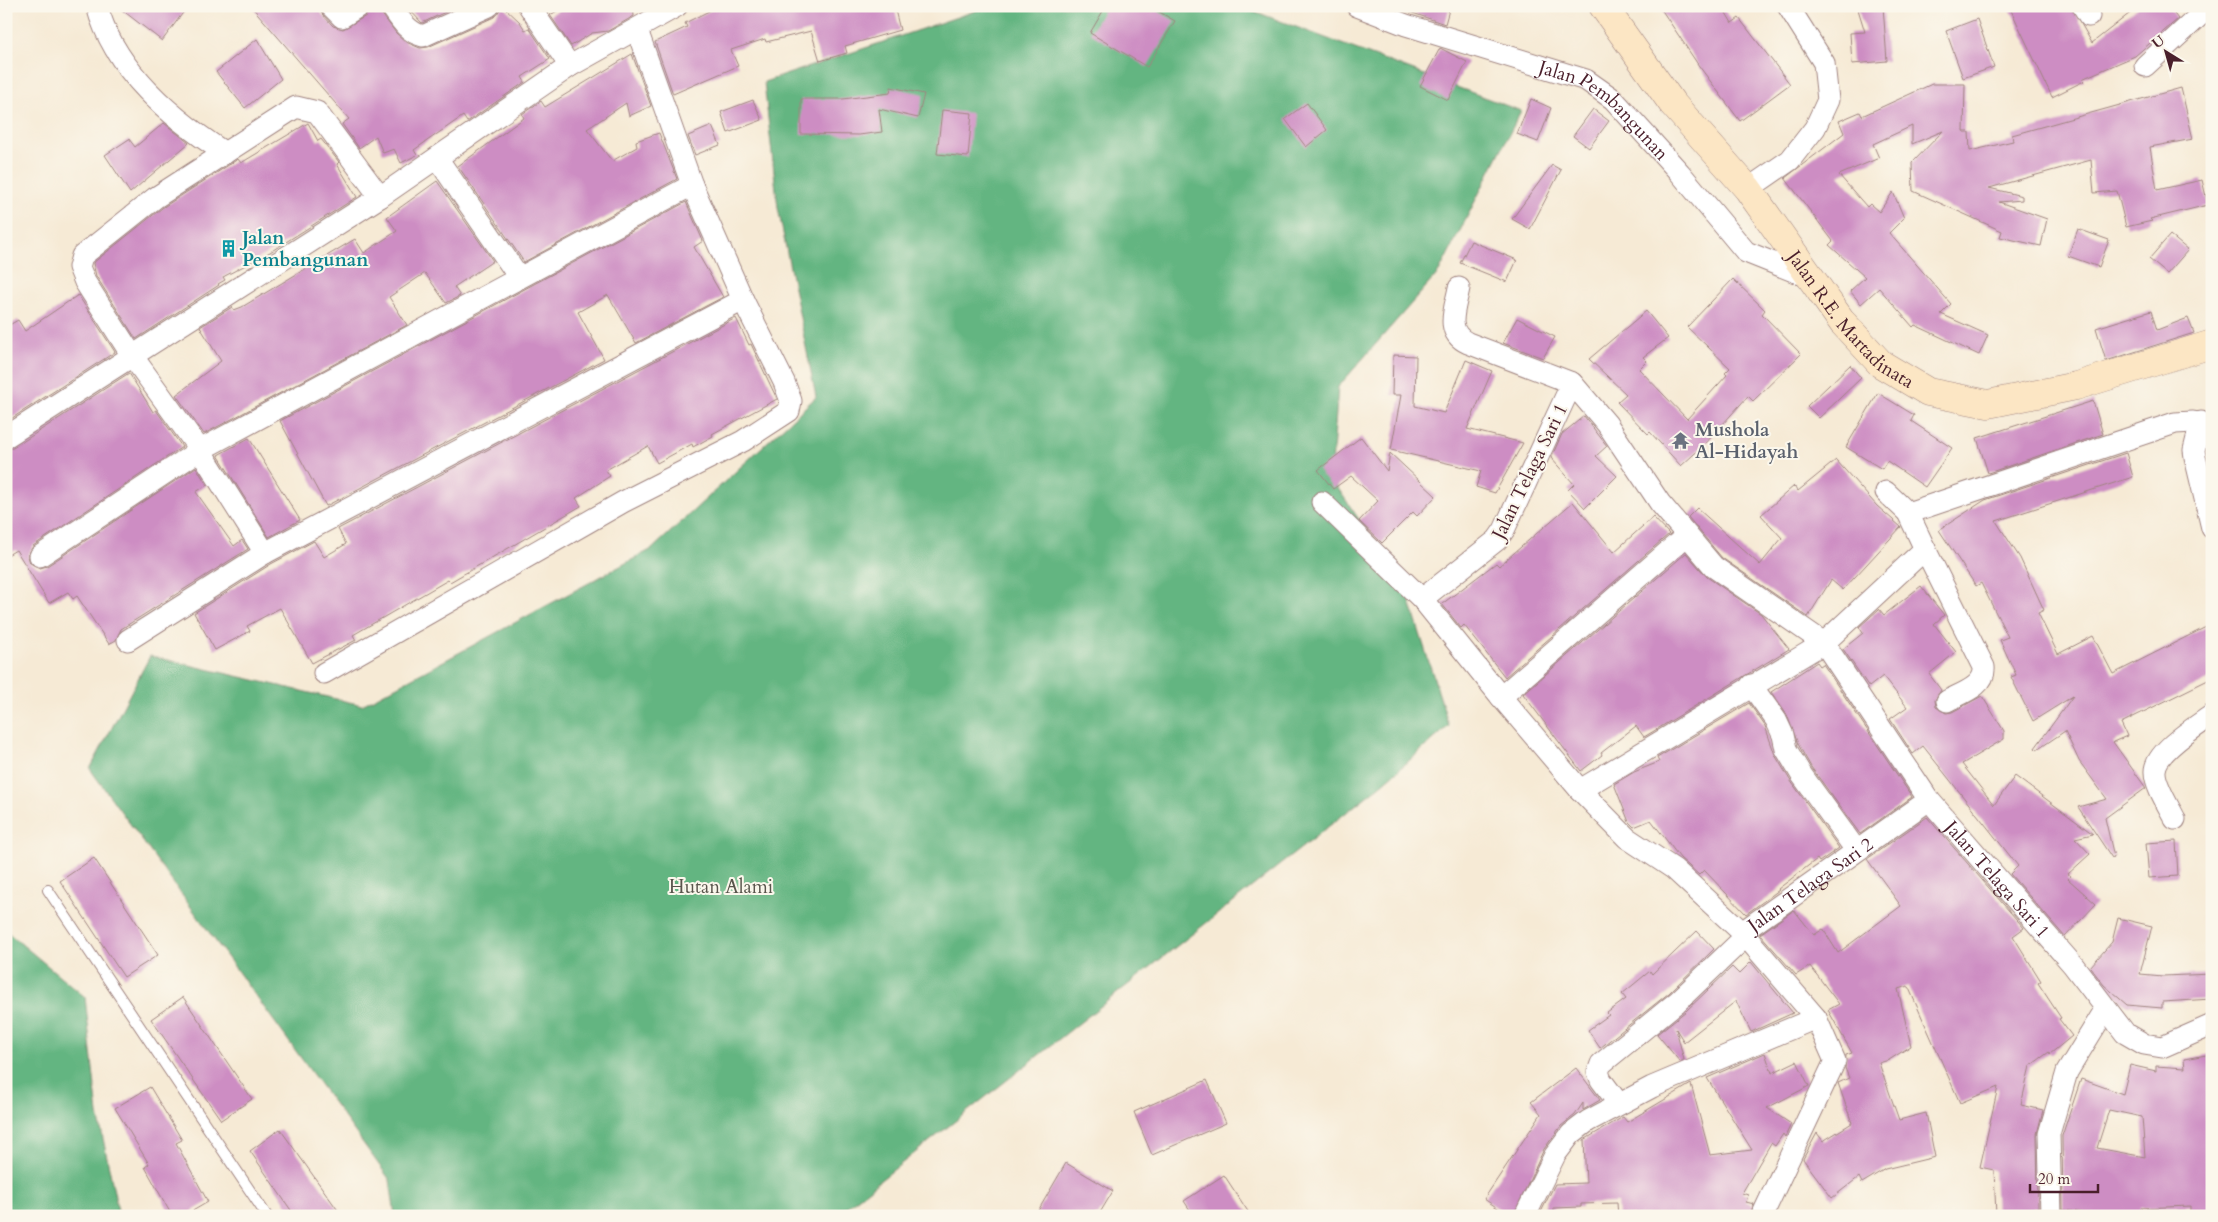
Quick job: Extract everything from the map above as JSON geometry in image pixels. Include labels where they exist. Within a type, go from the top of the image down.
[{"type":"street","points":[[97,6],[110,43],[137,79],[166,108],[200,136],[225,153]]},
{"type":"street","points":[[331,6],[342,17],[359,6]]},
{"type":"street","points":[[391,6],[407,28],[415,34],[423,36],[490,6]]},
{"type":"street","points":[[529,6],[570,66]]},
{"type":"street","points":[[6,438],[380,197],[570,66],[677,6]]},
{"type":"street","name":"Jalan Pembangunan","points":[[1357,6],[1406,25],[1586,80],[1613,99],[1680,173],[1746,252],[1811,278]]},
{"type":"street","name":"Jalan R.E. Martadinata","points":[[1603,6],[1672,103],[1748,188],[1843,323],[1881,364],[1928,392],[1988,404],[2076,386],[2212,344]]},
{"type":"street","points":[[1748,188],[1790,160],[1815,128],[1828,100],[1824,63],[1788,6]]},
{"type":"street","points":[[2145,66],[2210,6]]},
{"type":"street","points":[[324,673],[623,502],[743,441],[789,411],[791,401],[784,382],[742,300],[692,186],[637,30]]},
{"type":"street","points":[[265,553],[200,450],[133,357],[85,282],[79,267],[82,256],[155,198],[296,107],[307,108],[317,112],[380,197]]},
{"type":"street","points":[[437,158],[519,277]]},
{"type":"street","points":[[40,556],[200,450],[519,277],[692,186]]},
{"type":"street","points":[[1459,288],[1453,319],[1456,336],[1468,343],[1572,383]]},
{"type":"street","points":[[128,640],[265,553],[742,300]]},
{"type":"street","name":"Jalan Telaga Sari 1","points":[[1422,598],[1497,540],[1504,530],[1572,383],[1608,424],[1660,503],[1714,567],[1824,643],[1929,800],[2073,965],[2105,1010],[2125,1033],[2144,1044],[2162,1047],[2212,1025]]},
{"type":"street","points":[[1908,514],[2175,423],[2206,424],[2194,450],[2212,528]]},
{"type":"street","points":[[1886,492],[1908,514],[1984,667],[1985,675],[1981,682],[1947,701]]},
{"type":"street","points":[[1322,502],[1422,598],[1500,696],[1580,790],[1627,838],[1674,869],[1743,934],[1677,1002],[1601,1064],[1598,1072],[1601,1080],[1619,1104]]},
{"type":"street","points":[[1500,696],[1687,535]]},
{"type":"street","points":[[1580,790],[1751,685],[1824,643],[1925,549]]},
{"type":"street","points":[[1751,685],[1776,720],[1783,735],[1786,749],[1801,774],[1856,850]]},
{"type":"street","points":[[2175,819],[2156,778],[2156,765],[2163,754],[2175,742],[2212,715]]},
{"type":"street","name":"Jalan Telaga Sari 2","points":[[1762,1216],[1835,1061],[1816,1018],[1743,934],[1856,850],[1929,800]]},
{"type":"street","points":[[2051,1216],[2049,1134],[2067,1072],[2105,1010]]},
{"type":"street","points":[[1525,1216],[1555,1155],[1571,1134],[1588,1121],[1652,1088],[1816,1018]]},
{"type":"lane","points":[[48,890],[267,1216]]},
{"type":"green space","name":"Hutan Alami","points":[[990,6],[1240,6],[1521,111],[1439,272],[1338,387],[1331,478],[1406,589],[1449,726],[1381,785],[835,1216],[395,1216],[390,1180],[90,769],[150,656],[362,705],[652,549],[816,397],[778,208],[764,82]]},
{"type":"green space","points":[[6,931],[85,997],[98,1114],[119,1216],[6,1216]]},
{"type":"building","points":[[117,6],[188,6],[162,41]]},
{"type":"building","points":[[251,6],[319,6],[322,14],[333,26],[343,29],[366,16],[371,6],[379,6],[381,13],[396,33],[406,42],[420,48],[428,47],[494,17],[503,6],[520,22],[525,30],[529,28],[550,59],[522,77],[525,82],[467,122],[463,116],[414,150],[417,155],[401,163],[394,149],[383,153],[376,136],[359,148],[342,124],[349,119]]},
{"type":"building","points":[[406,6],[458,6],[422,23]]},
{"type":"building","points":[[566,6],[633,6],[634,16],[608,31],[592,33],[571,46],[550,15]]},
{"type":"building","points":[[719,6],[894,6],[900,30],[845,46],[847,53],[820,61],[811,31],[766,42],[765,39],[731,50],[738,66],[673,94],[655,42],[687,27],[685,23]]},
{"type":"building","points":[[1106,6],[1149,6],[1175,21],[1147,67],[1090,33]]},
{"type":"building","points":[[1392,6],[1450,6],[1445,24]]},
{"type":"building","points":[[1659,6],[1722,6],[1732,23],[1739,18],[1790,84],[1740,121],[1699,66]]},
{"type":"building","points":[[1857,6],[1883,6],[1887,61],[1852,64],[1850,33],[1865,32]]},
{"type":"building","points":[[2009,6],[2071,6],[2092,43],[2139,6],[2168,6],[2178,19],[2135,56],[2082,79],[2084,81],[2052,97]]},
{"type":"building","points":[[1977,19],[1994,67],[1963,78],[1946,31]]},
{"type":"building","points":[[257,39],[281,79],[245,108],[216,72]]},
{"type":"building","points":[[1440,48],[1467,62],[1448,100],[1420,86]]},
{"type":"building","points":[[632,54],[651,106],[629,116],[626,103],[587,129],[612,161],[637,147],[636,141],[659,133],[677,179],[524,262],[458,166],[524,118],[522,114],[541,101],[545,107]]},
{"type":"building","points":[[1932,84],[1965,84],[1964,132],[1969,132],[1970,151],[2013,141],[2012,135],[2181,88],[2193,139],[2150,147],[2157,190],[2202,180],[2208,205],[2150,219],[2152,221],[2126,227],[2117,191],[2094,193],[2091,160],[1989,188],[2022,196],[2022,200],[1999,202],[2047,219],[2041,246],[2000,237],[2002,231],[1913,191],[1912,163],[1943,131],[1912,144],[1912,126],[1873,144],[1879,158],[1839,175],[1867,207],[1870,204],[1879,212],[1893,192],[1904,218],[1889,233],[1951,304],[1941,314],[1988,335],[1979,355],[1915,325],[1913,327],[1879,288],[1861,304],[1850,291],[1865,277],[1829,245],[1833,241],[1785,178],[1844,133],[1839,121],[1860,112],[1862,116]]},
{"type":"building","points":[[891,87],[924,94],[918,118],[879,109],[882,132],[859,135],[801,134],[801,99],[843,99],[890,93]]},
{"type":"building","points":[[1531,99],[1551,108],[1538,142],[1517,134]]},
{"type":"building","points":[[753,100],[762,120],[728,133],[721,112]]},
{"type":"building","points":[[1307,103],[1327,130],[1306,147],[1285,119]]},
{"type":"building","points":[[1593,109],[1609,121],[1589,148],[1573,136]]},
{"type":"building","points":[[942,110],[972,113],[968,157],[937,154]]},
{"type":"building","points":[[164,123],[189,143],[130,193],[105,155],[129,139],[135,147]]},
{"type":"building","points":[[308,123],[318,141],[321,139],[339,162],[337,164],[357,197],[270,252],[223,277],[225,280],[219,285],[136,339],[96,276],[93,263],[162,208],[238,159],[241,163]]},
{"type":"building","points":[[712,126],[720,145],[695,155],[688,136]]},
{"type":"building","points":[[1552,165],[1561,170],[1530,229],[1512,219]]},
{"type":"building","points":[[437,181],[493,261],[454,287],[460,296],[446,303],[425,273],[389,297],[407,325],[204,434],[176,395],[221,361],[200,327],[232,307],[234,310],[242,307],[355,239],[364,253],[397,231],[387,217]]},
{"type":"building","points":[[686,202],[703,241],[694,247],[723,297],[636,343],[608,295],[578,312],[604,359],[326,506],[280,421]]},
{"type":"building","points":[[2078,229],[2109,240],[2099,267],[2068,256]]},
{"type":"building","points":[[2170,235],[2188,250],[2167,274],[2149,259]]},
{"type":"building","points":[[1471,241],[1517,260],[1507,282],[1460,263]]},
{"type":"building","points":[[1733,279],[1765,310],[1762,314],[1801,354],[1753,401],[1748,396],[1705,444],[1681,466],[1650,432],[1648,434],[1617,402],[1626,394],[1589,359],[1646,311],[1668,338],[1643,357],[1647,361],[1639,369],[1687,419],[1727,375],[1725,373],[1730,368],[1687,327]]},
{"type":"building","points":[[78,295],[115,352],[6,422],[6,327],[18,320],[25,331]]},
{"type":"building","points":[[2151,311],[2157,330],[2188,318],[2194,333],[2106,361],[2096,328]]},
{"type":"building","points":[[736,318],[749,345],[751,344],[777,399],[712,434],[713,436],[693,447],[692,444],[657,463],[648,446],[606,470],[610,476],[576,498],[581,506],[450,582],[448,580],[353,635],[356,640],[312,663],[280,608],[247,626],[250,631],[215,650],[194,613],[271,564],[314,541],[324,557],[346,544],[338,529]]},
{"type":"building","points":[[1517,318],[1555,337],[1543,358],[1503,343]]},
{"type":"building","points":[[1393,355],[1416,356],[1415,406],[1444,413],[1466,360],[1492,371],[1467,429],[1523,443],[1495,493],[1476,487],[1481,471],[1391,450],[1401,395],[1392,395]]},
{"type":"building","points":[[1850,365],[1861,378],[1819,418],[1807,406]]},
{"type":"building","points":[[129,373],[153,412],[156,410],[182,447],[33,546],[28,556],[30,563],[40,568],[47,566],[196,467],[207,485],[196,492],[234,546],[242,540],[248,549],[121,629],[116,640],[109,644],[77,596],[73,599],[68,592],[49,603],[16,550],[6,556],[6,449],[13,448]]},
{"type":"building","points":[[1878,393],[1914,415],[1911,421],[1952,448],[1925,487],[1887,461],[1882,469],[1846,447]]},
{"type":"building","points":[[2093,401],[2103,434],[1988,473],[1977,438]]},
{"type":"building","points":[[1584,416],[1607,446],[1596,456],[1617,476],[1585,508],[1568,490],[1574,484],[1551,458],[1562,434]]},
{"type":"building","points":[[1361,437],[1387,471],[1390,453],[1436,496],[1417,516],[1413,512],[1382,543],[1359,521],[1378,501],[1351,476],[1333,489],[1318,470]]},
{"type":"building","points":[[249,438],[300,520],[269,537],[218,455]]},
{"type":"building","points":[[2126,453],[2133,477],[1996,521],[2020,558],[2044,610],[2038,613],[2058,654],[2093,636],[2113,674],[2212,624],[2212,678],[2121,723],[2127,736],[2113,742],[2146,788],[2105,818],[2114,857],[2112,858],[2078,807],[2107,799],[2079,761],[2065,731],[2037,750],[2035,748],[2073,696],[2033,721],[2011,677],[2016,675],[2000,640],[2008,637],[1981,583],[1976,586],[1939,530],[1985,500]]},
{"type":"building","points":[[1836,460],[1877,506],[1901,527],[1843,590],[1831,580],[1808,617],[1722,558],[1688,517],[1697,508],[1760,565],[1782,538],[1761,515],[1794,486],[1798,491]]},
{"type":"building","points":[[1573,502],[1614,552],[1653,517],[1669,534],[1505,677],[1464,625],[1461,628],[1442,604],[1496,563],[1499,566]]},
{"type":"building","points":[[1686,553],[1707,577],[1761,614],[1789,649],[1644,737],[1636,726],[1581,771],[1523,694]]},
{"type":"building","points":[[1921,586],[1944,615],[1934,624],[1956,652],[1929,674],[1941,690],[1935,700],[1936,707],[1946,713],[1952,712],[1982,696],[2004,731],[2004,739],[1962,764],[1994,805],[2015,776],[2093,834],[2075,838],[2090,854],[2068,874],[2071,876],[2068,879],[2096,904],[2065,937],[2010,874],[2018,866],[1923,746],[1913,754],[1890,719],[1907,707],[1883,676],[1869,687],[1843,649],[1863,633],[1859,627],[1879,609],[1884,615]]},
{"type":"building","points":[[1817,662],[1820,666],[1823,664],[1912,797],[1860,834],[1811,767],[1798,744],[1787,715],[1771,692]]},
{"type":"building","points":[[1749,703],[1765,726],[1775,755],[1790,780],[1839,848],[1819,862],[1817,859],[1746,914],[1704,870],[1699,875],[1680,858],[1651,820],[1634,827],[1629,822],[1614,784],[1634,772],[1659,762],[1657,758]]},
{"type":"building","points":[[1927,817],[2024,928],[2013,936],[2041,981],[2038,983],[2061,1018],[2059,1019],[2072,1036],[2050,1054],[2049,1052],[2030,1066],[2021,1105],[2043,1110],[2037,1134],[2038,1208],[2033,1208],[2033,1216],[1996,1216],[1994,1170],[1980,1167],[1998,1087],[1960,1103],[1908,986],[1898,989],[1911,1046],[1889,1060],[1879,1063],[1899,1120],[1926,1113],[1935,1157],[1885,1169],[1862,1183],[1859,1177],[1832,1198],[1803,1159],[1817,1133],[1823,1141],[1852,1123],[1838,1083],[1849,1078],[1845,1068],[1846,1055],[1852,1053],[1828,1010],[1839,1004],[1810,966],[1796,975],[1760,934],[1794,910],[1814,935],[1823,929],[1838,953],[1901,906],[1867,859]]},
{"type":"building","points":[[2176,841],[2178,876],[2149,878],[2146,843]]},
{"type":"building","points":[[94,858],[158,955],[124,977],[60,881]]},
{"type":"building","points":[[2118,918],[2152,926],[2140,974],[2163,976],[2212,974],[2212,999],[2162,1002],[2162,1008],[2127,1005],[2104,985],[2090,967],[2112,942]]},
{"type":"building","points":[[1697,931],[1714,949],[1669,993],[1600,1048],[1588,1030],[1609,1015],[1607,1013],[1626,999],[1622,994],[1650,971],[1652,974]]},
{"type":"building","points":[[1751,962],[1793,1013],[1751,1032],[1736,1001],[1684,1042],[1676,1029],[1684,1060],[1680,1062],[1657,1034],[1686,1011],[1732,967],[1739,974]]},
{"type":"building","points":[[183,997],[252,1099],[221,1120],[151,1019]]},
{"type":"building","points":[[1765,1053],[1772,1073],[1797,1061],[1809,1086],[1767,1108],[1791,1124],[1785,1137],[1783,1134],[1775,1146],[1771,1143],[1742,1193],[1748,1195],[1746,1202],[1754,1204],[1750,1216],[1618,1216],[1617,1203],[1581,1204],[1581,1207],[1554,1208],[1554,1216],[1539,1216],[1555,1184],[1586,1183],[1584,1140],[1623,1117],[1627,1122],[1691,1084],[1710,1155],[1752,1150],[1707,1078]]},
{"type":"building","points":[[2212,1054],[2212,1216],[2190,1216],[2190,1206],[2141,1208],[2142,1216],[2105,1216],[2063,1210],[2062,1136],[2081,1079],[2123,1094],[2130,1065],[2156,1071],[2156,1066],[2185,1068],[2184,1059]],"holes":[[[2109,1110],[2142,1117],[2145,1157],[2097,1148]]]},
{"type":"building","points":[[1576,1068],[1600,1100],[1583,1110],[1583,1103],[1575,1115],[1561,1126],[1544,1149],[1513,1216],[1510,1216],[1484,1199],[1541,1114],[1531,1102]]},
{"type":"building","points":[[1207,1080],[1226,1123],[1152,1155],[1134,1112]]},
{"type":"building","points":[[150,1087],[182,1140],[176,1143],[208,1202],[184,1216],[172,1216],[145,1167],[149,1164],[115,1108]]},
{"type":"building","points":[[280,1129],[342,1216],[295,1216],[250,1151]]},
{"type":"building","points":[[1066,1163],[1113,1191],[1098,1216],[1035,1216]]},
{"type":"building","points":[[1224,1175],[1251,1216],[1194,1216],[1184,1201]]},
{"type":"place","name":"Jalan Pembangunan","points":[[228,248]]},
{"type":"place","name":"Mushola Al-Hidayah","points":[[1681,440]]}]
